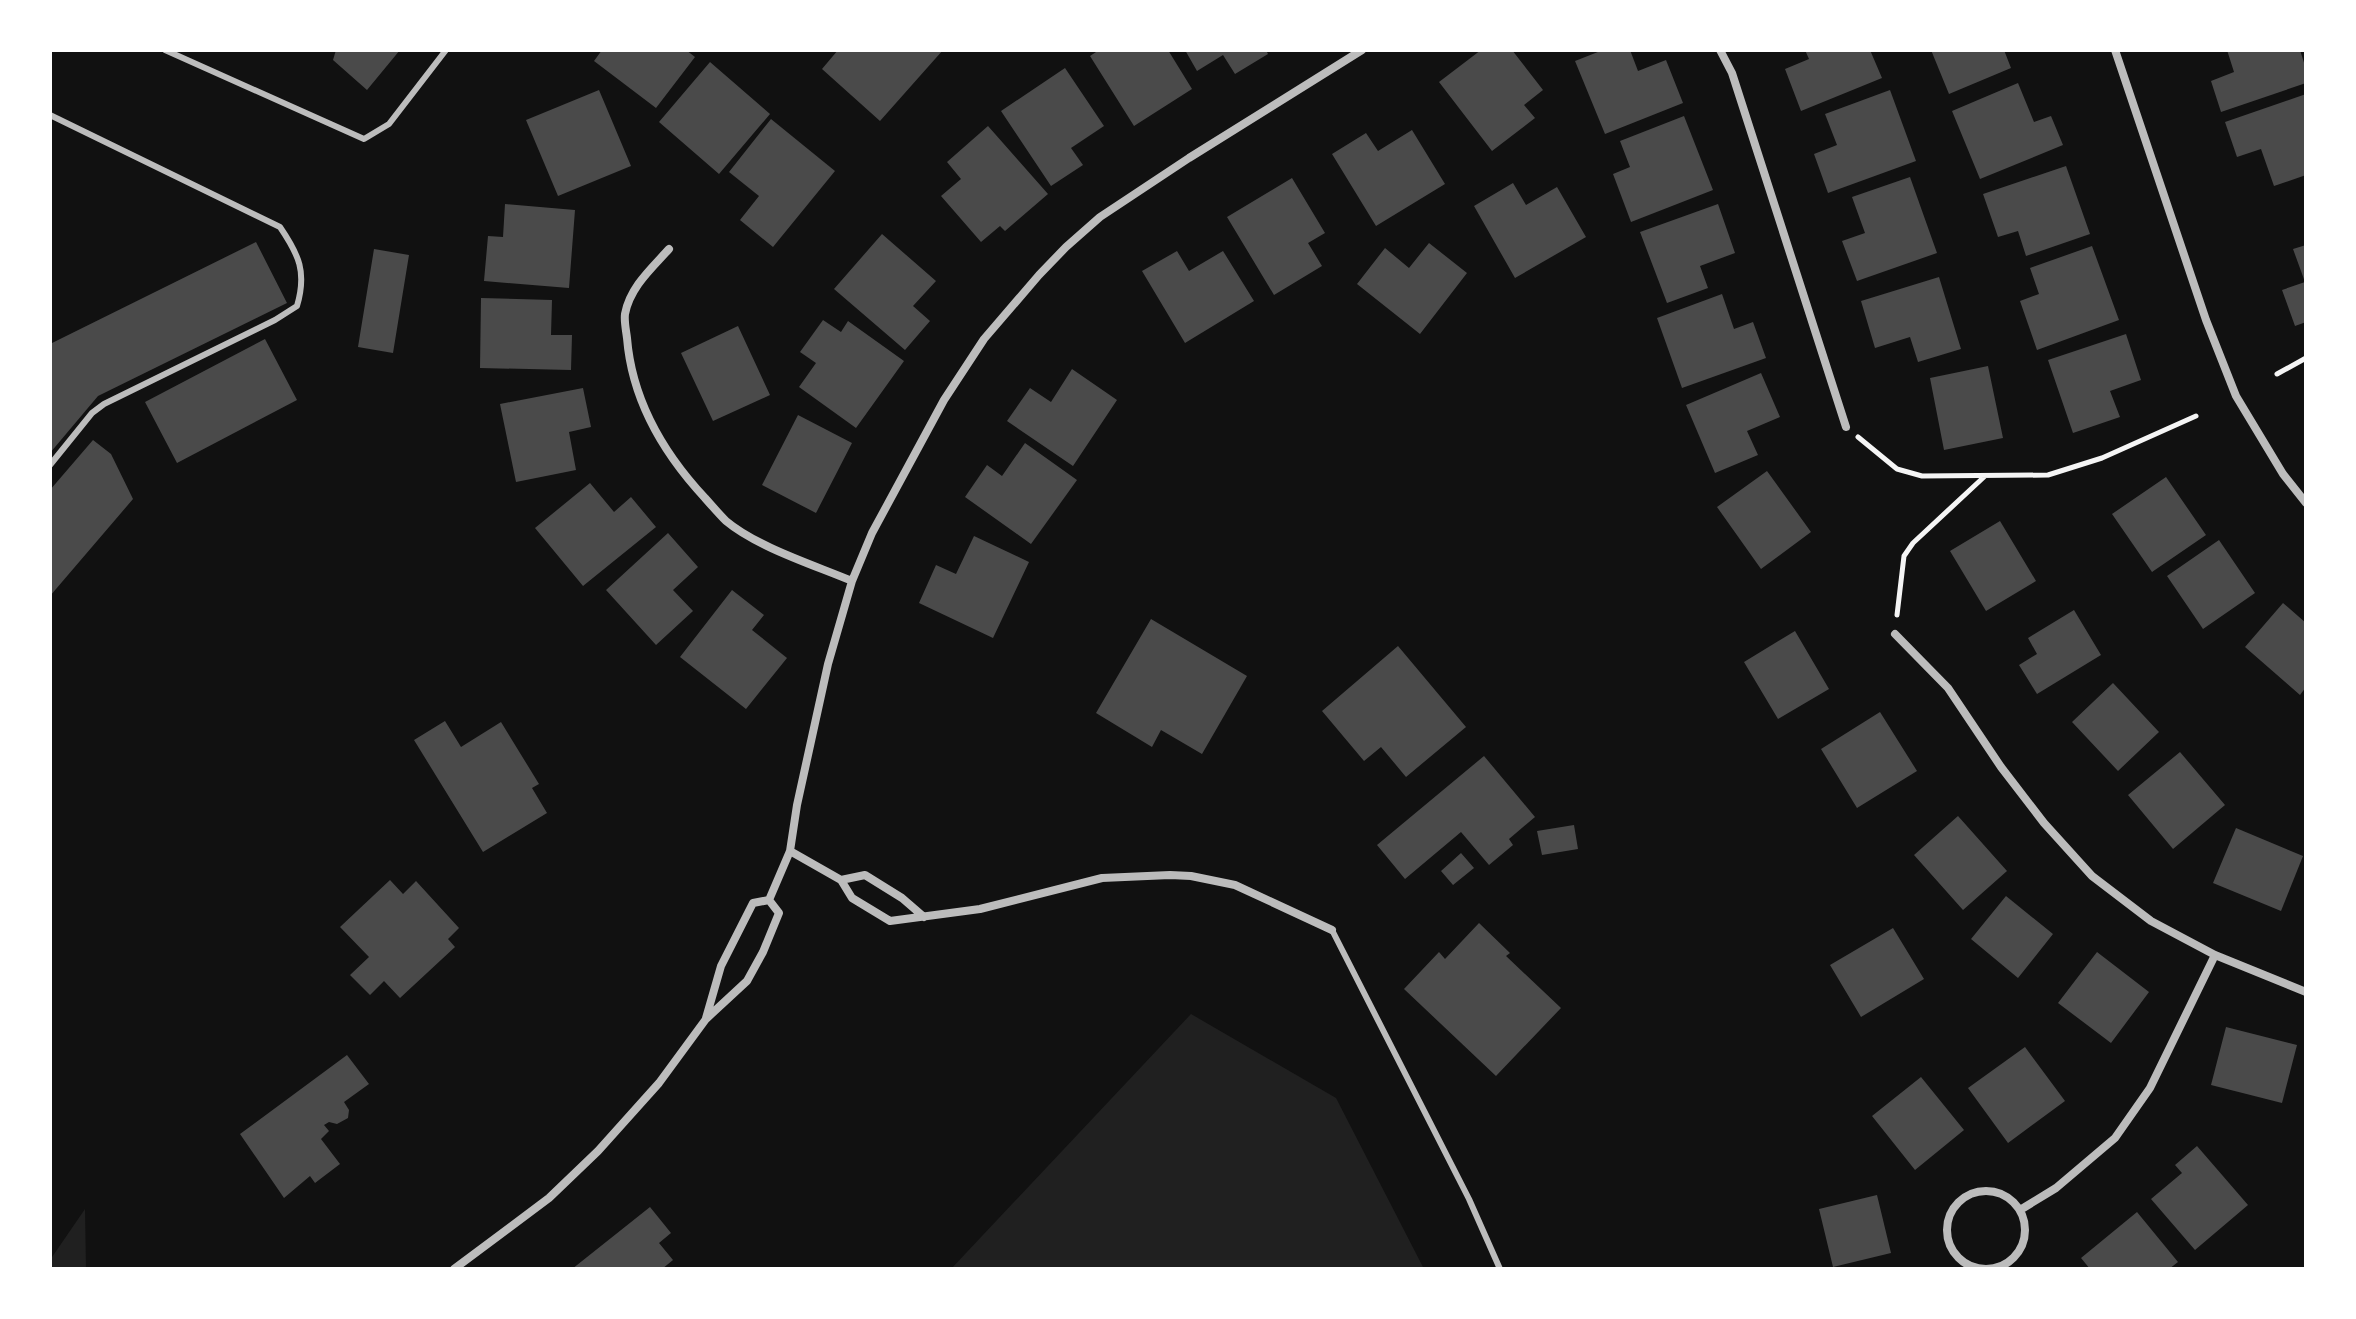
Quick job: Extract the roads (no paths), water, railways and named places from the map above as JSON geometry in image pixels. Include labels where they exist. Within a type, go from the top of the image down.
[{"type":"street","points":[[769,900],[790,851],[828,664],[852,581],[872,533],[944,400],[984,339],[1066,247],[1100,217],[1362,50]]},
{"type":"street","points":[[1720,50],[1732,73],[1846,427]]},
{"type":"street","points":[[2115,50],[2206,320],[2236,396],[2283,474],[2306,503]]},
{"type":"street","points":[[669,249],[635,288],[625,314],[632,373],[645,412],[657,434],[694,486],[726,521],[781,551],[852,581]]},
{"type":"street","points":[[1895,634],[1948,688],[2001,767],[2044,823],[2092,876],[2151,921],[2215,955],[2306,992]]},
{"type":"street","points":[[790,851],[841,880],[852,898],[890,921],[980,909],[1102,878],[1170,875],[1235,885],[1332,930]]},
{"type":"street","points":[[841,880],[865,875],[902,898],[924,917]]},
{"type":"street","points":[[706,1019],[721,966],[753,903],[769,900]]},
{"type":"street","points":[[454,1269],[549,1198],[598,1151],[659,1083],[706,1019],[747,981],[779,913],[769,900]]},
{"type":"street","points":[[2020,1210],[2056,1188],[2115,1138],[2150,1088],[2215,955]]},
{"type":"street","points":[[1988,1190],[2000,1193],[2020,1210],[2024,1236],[2012,1259],[1988,1269],[1964,1262],[1955,1254],[1947,1230],[1954,1206],[1963,1198],[1988,1190]]},
{"type":"lane","points":[[165,50],[364,139],[389,124],[446,50]]},
{"type":"lane","points":[[50,115],[280,227],[293,247],[302,271],[302,289],[297,306],[275,320],[104,404],[92,413],[50,465]]},
{"type":"lane","points":[[1332,930],[1469,1199],[1500,1269]]}]
